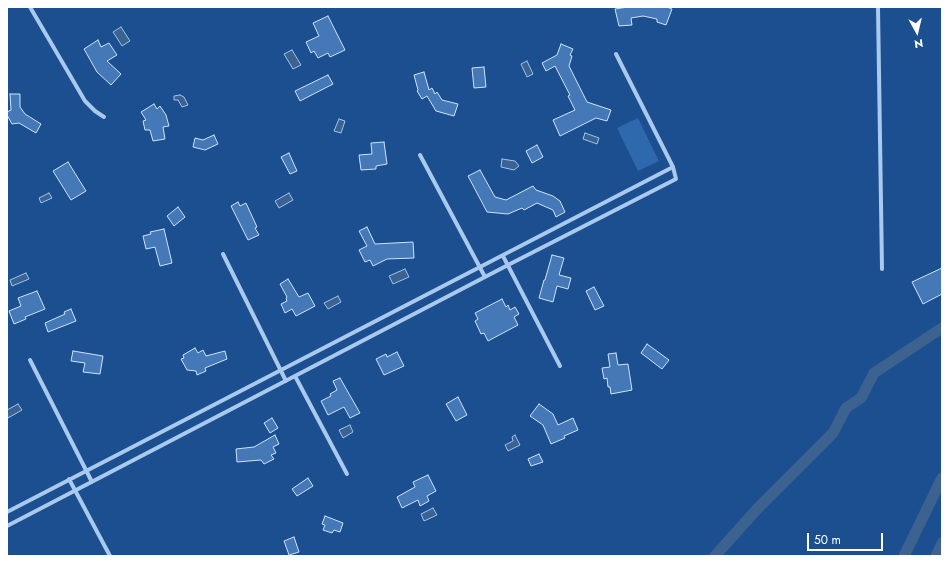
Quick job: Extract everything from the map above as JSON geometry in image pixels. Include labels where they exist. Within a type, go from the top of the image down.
[{"type":"street","points":[[30,7],[86,101],[95,111],[104,117]]},
{"type":"street","points":[[878,7],[882,269]]},
{"type":"street","points":[[7,526],[484,277],[676,179],[674,167],[616,54]]},
{"type":"street","points":[[420,154],[484,277]]},
{"type":"street","points":[[7,512],[674,167]]},
{"type":"street","points":[[223,254],[286,381]]},
{"type":"street","points":[[503,256],[560,366]]},
{"type":"street","points":[[30,360],[92,482]]},
{"type":"street","points":[[295,376],[347,474]]},
{"type":"street","points":[[69,479],[110,556]]},
{"type":"shaded area","points":[[121,27],[130,41],[122,46],[113,32]]},
{"type":"shaded area","points":[[292,50],[301,65],[293,69],[284,54]]},
{"type":"shaded area","points":[[527,61],[533,74],[527,77],[521,64]]},
{"type":"shaded area","points":[[180,95],[184,97],[188,105],[182,107],[178,100],[174,100],[174,96]]},
{"type":"shaded area","points":[[638,118],[659,161],[638,171],[617,128]]},
{"type":"shaded area","points":[[339,119],[345,121],[341,133],[334,131]]},
{"type":"shaded area","points":[[585,133],[599,138],[597,144],[583,139]]},
{"type":"shaded area","points":[[502,159],[515,161],[519,166],[514,170],[501,167]]},
{"type":"shaded area","points":[[49,193],[52,198],[41,203],[39,198]]},
{"type":"shaded area","points":[[289,193],[293,200],[279,208],[275,201]]},
{"type":"shaded area","points":[[405,269],[409,277],[393,284],[389,276]]},
{"type":"shaded area","points":[[26,273],[29,279],[12,286],[10,280]]},
{"type":"shaded area","points":[[338,296],[341,302],[328,309],[324,303]]},
{"type":"shaded area","points":[[18,404],[22,410],[8,418],[7,410]]},
{"type":"shaded area","points":[[350,425],[353,432],[343,438],[339,430]]},
{"type":"shaded area","points":[[515,435],[520,445],[508,451],[505,445],[513,441],[512,437]]},
{"type":"shaded area","points":[[433,508],[437,515],[424,521],[421,514]]},
{"type":"building","points":[[628,7],[667,7],[672,9],[666,25],[657,22],[657,19],[643,16],[631,18],[632,25],[619,26],[615,9]]},
{"type":"building","points":[[328,16],[345,50],[330,57],[328,53],[318,58],[314,51],[311,53],[306,42],[319,36],[313,23]]},
{"type":"building","points":[[98,40],[101,47],[109,43],[117,55],[107,61],[121,74],[111,85],[97,72],[84,49]]},
{"type":"building","points":[[561,44],[573,49],[570,55],[572,56],[569,66],[587,102],[611,110],[607,121],[596,118],[560,136],[553,120],[575,110],[568,96],[570,95],[555,66],[546,71],[542,63],[557,55]]},
{"type":"building","points":[[484,67],[486,87],[474,88],[472,68]]},
{"type":"building","points":[[424,72],[429,90],[432,88],[435,94],[437,92],[442,100],[458,104],[454,116],[436,111],[427,96],[422,99],[417,91],[414,75]]},
{"type":"building","points":[[328,75],[333,84],[300,101],[295,91]]},
{"type":"building","points":[[10,94],[20,94],[20,107],[25,114],[41,124],[36,133],[19,123],[12,124],[7,115],[7,112],[11,110]]},
{"type":"building","points":[[154,104],[157,109],[160,106],[166,115],[169,126],[163,127],[165,139],[153,141],[150,130],[145,130],[143,121],[146,120],[141,112]]},
{"type":"building","points":[[214,135],[218,144],[205,150],[193,147],[195,138],[203,140]]},
{"type":"building","points":[[384,142],[387,164],[376,166],[376,169],[361,170],[359,155],[372,154],[371,143]]},
{"type":"building","points":[[537,145],[543,157],[532,163],[526,151]]},
{"type":"building","points":[[289,153],[297,171],[290,174],[281,157]]},
{"type":"building","points":[[68,162],[86,191],[71,200],[53,171]]},
{"type":"building","points":[[480,170],[495,197],[506,200],[533,186],[536,190],[553,196],[560,201],[565,212],[556,217],[553,210],[537,203],[524,210],[522,208],[508,214],[487,212],[468,176]]},
{"type":"building","points":[[238,202],[240,206],[246,203],[257,227],[255,228],[259,235],[248,240],[231,206]]},
{"type":"building","points":[[178,207],[185,217],[174,226],[167,216]]},
{"type":"building","points":[[367,227],[375,244],[413,242],[414,258],[387,259],[373,266],[370,260],[365,262],[359,250],[367,246],[359,231]]},
{"type":"building","points":[[164,229],[172,263],[160,266],[155,247],[146,249],[143,236],[151,234],[150,232]]},
{"type":"building","points":[[552,255],[564,258],[559,275],[571,278],[568,289],[557,286],[553,302],[539,298]]},
{"type":"building","points":[[942,268],[942,294],[923,304],[912,282]]},
{"type":"building","points":[[288,279],[299,297],[308,293],[315,306],[296,316],[292,309],[285,313],[281,304],[287,301],[287,297],[280,284]]},
{"type":"building","points":[[594,287],[604,306],[595,310],[586,291]]},
{"type":"building","points":[[37,291],[45,309],[25,317],[26,319],[14,324],[9,311],[21,306],[18,298]]},
{"type":"building","points":[[502,299],[506,307],[508,305],[510,310],[515,307],[519,314],[514,317],[518,325],[488,341],[484,333],[481,334],[475,321],[478,319],[475,313]]},
{"type":"building","points":[[71,309],[76,321],[48,332],[45,323],[65,314],[64,312]]},
{"type":"building","points":[[647,344],[669,360],[662,369],[641,353]]},
{"type":"building","points":[[195,348],[198,353],[203,350],[206,356],[225,351],[227,359],[205,368],[206,371],[197,375],[196,371],[187,370],[181,359],[184,358],[183,355]]},
{"type":"building","points":[[73,351],[103,356],[100,374],[83,372],[85,363],[71,361]]},
{"type":"building","points":[[397,352],[404,366],[384,375],[376,359],[386,354],[387,357]]},
{"type":"building","points":[[616,353],[618,365],[628,364],[632,390],[611,394],[610,387],[608,387],[607,378],[604,379],[602,368],[610,367],[608,354]]},
{"type":"building","points":[[340,378],[360,413],[350,418],[344,407],[328,415],[321,401],[331,396],[330,394],[337,390],[333,381]]},
{"type":"building","points":[[458,397],[467,415],[456,421],[446,404]]},
{"type":"building","points":[[539,404],[553,414],[558,425],[573,418],[578,430],[551,444],[543,425],[530,416]]},
{"type":"building","points":[[272,418],[278,428],[270,433],[264,423]]},
{"type":"building","points":[[275,435],[279,444],[273,447],[276,453],[271,455],[274,459],[264,464],[261,460],[237,462],[236,449],[254,447]]},
{"type":"building","points":[[539,454],[543,462],[531,466],[528,459]]},
{"type":"building","points":[[428,475],[436,491],[427,496],[429,501],[420,506],[418,500],[402,508],[397,497],[415,487],[413,482]]},
{"type":"building","points":[[308,478],[313,486],[297,496],[292,489]]},
{"type":"building","points":[[325,516],[343,523],[340,532],[334,530],[332,533],[323,530],[325,525],[322,524]]},
{"type":"building","points":[[294,537],[299,552],[289,555],[284,541]]},
{"type":"waterway","points":[[715,556],[758,508],[833,433],[846,408],[861,398],[874,373],[942,328]]},
{"type":"waterway","points":[[904,556],[942,478]]},
{"type":"waterway","points":[[936,556],[942,543]]}]
